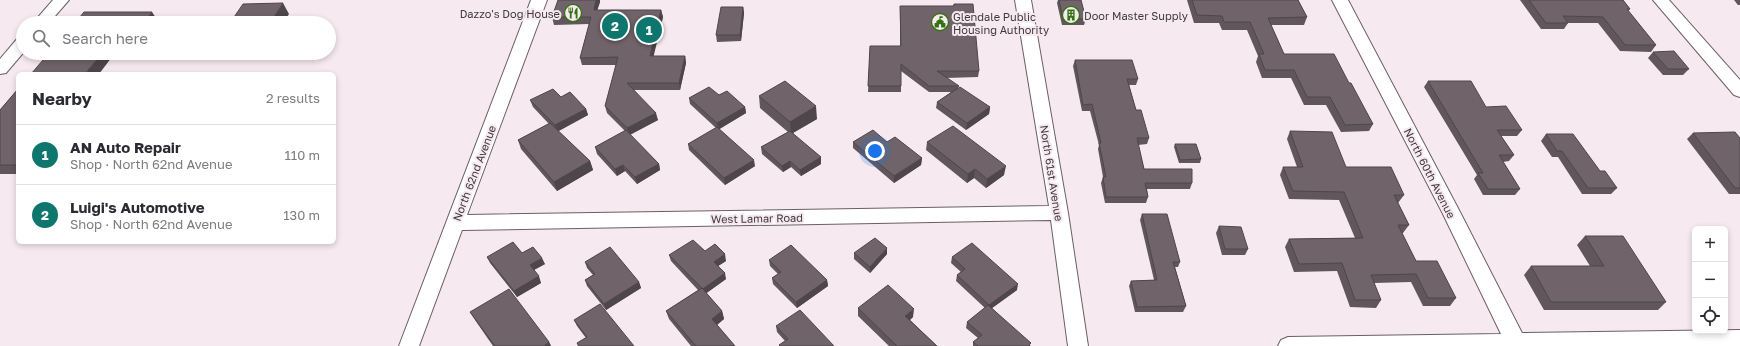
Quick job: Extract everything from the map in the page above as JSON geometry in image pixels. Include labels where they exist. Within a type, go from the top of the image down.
[{"type":"street","points":[[47,16],[61,0]]},
{"type":"street","name":"North 62nd Avenue","points":[[409,346],[539,0]]},
{"type":"street","name":"North 61st Avenue","points":[[1023,0],[1059,213],[1078,346]]},
{"type":"street","name":"North 60th Avenue","points":[[1340,0],[1447,205],[1517,344]]},
{"type":"street","points":[[1661,0],[1740,91]]},
{"type":"street","points":[[0,69],[16,51]]},
{"type":"street","name":"West Lamar Road","points":[[456,222],[1059,213]]},
{"type":"street","points":[[1288,346],[1517,344],[1740,339]]},
{"type":"building","points":[[558,0],[596,0],[594,10],[661,10],[650,56],[685,56],[679,83],[627,83],[656,113],[627,128],[605,106],[618,57],[580,58],[591,17],[552,17]]},
{"type":"building","name":"Door Master Supply","points":[[1059,0],[1081,0],[1086,19],[1063,19]]},
{"type":"building","points":[[1192,0],[1298,0],[1307,17],[1268,18],[1284,54],[1334,54],[1373,124],[1345,125],[1330,97],[1307,97],[1294,70],[1265,70],[1259,54],[1264,54],[1250,22],[1224,22],[1222,16],[1197,15]]},
{"type":"building","points":[[1529,0],[1623,0],[1630,9],[1627,9],[1656,45],[1625,45],[1603,17],[1563,16],[1568,23],[1546,23]]},
{"type":"building","points":[[283,3],[275,16],[235,16],[243,4]]},
{"type":"building","points":[[954,4],[973,4],[979,71],[937,71],[959,86],[929,86],[901,64],[901,86],[868,86],[870,46],[901,46],[900,6],[954,6]]},
{"type":"building","points":[[721,7],[743,7],[740,35],[716,35]]},
{"type":"building","points":[[84,12],[152,12],[149,16],[81,16]]},
{"type":"building","points":[[1674,51],[1689,69],[1668,69],[1653,52]]},
{"type":"building","points":[[43,60],[96,60],[87,72],[33,72]]},
{"type":"building","points":[[1075,60],[1132,60],[1138,79],[1127,79],[1136,110],[1141,110],[1149,138],[1137,138],[1144,169],[1192,169],[1192,183],[1145,183],[1148,197],[1106,197],[1103,177],[1106,177],[1099,143],[1101,143],[1092,104],[1083,105]]},
{"type":"building","points":[[785,81],[816,106],[790,122],[759,96]]},
{"type":"building","points":[[1428,81],[1471,81],[1486,107],[1506,106],[1522,130],[1497,130],[1514,155],[1499,155],[1520,189],[1488,189],[1478,173],[1483,173]]},
{"type":"building","points":[[709,87],[719,95],[727,91],[745,107],[717,123],[689,98]]},
{"type":"building","points":[[960,87],[990,107],[967,123],[937,102]]},
{"type":"building","points":[[553,89],[561,97],[570,92],[586,109],[555,125],[530,100]]},
{"type":"building","points":[[16,91],[16,165],[0,165],[0,110]]},
{"type":"building","points":[[550,123],[590,161],[554,182],[518,140]]},
{"type":"building","points":[[953,126],[1006,166],[987,179],[975,169],[968,174],[927,142]]},
{"type":"building","points":[[717,127],[754,160],[724,178],[688,144]]},
{"type":"building","points":[[626,130],[659,164],[635,177],[623,165],[615,169],[595,147]]},
{"type":"building","points":[[873,130],[887,142],[895,137],[922,158],[894,176],[853,142]]},
{"type":"building","points":[[790,131],[821,157],[800,170],[790,161],[782,166],[761,147]]},
{"type":"building","points":[[1290,131],[1332,132],[1346,167],[1391,167],[1404,195],[1394,195],[1409,225],[1398,225],[1416,261],[1437,261],[1456,298],[1428,298],[1416,274],[1371,275],[1381,300],[1355,300],[1342,263],[1299,264],[1289,239],[1363,238],[1344,192],[1293,191],[1283,167],[1303,167]]},
{"type":"building","points":[[1735,132],[1740,138],[1740,188],[1735,188],[1693,133]]},
{"type":"building","points":[[1546,134],[1573,134],[1600,171],[1605,171],[1617,188],[1588,188],[1562,151],[1557,151]]},
{"type":"building","points":[[1175,144],[1196,144],[1201,159],[1180,160]]},
{"type":"building","points":[[1142,214],[1167,214],[1180,262],[1173,262],[1186,306],[1137,307],[1131,281],[1157,280]]},
{"type":"building","points":[[1219,226],[1241,227],[1248,249],[1225,249]]},
{"type":"building","points":[[1585,236],[1623,236],[1666,302],[1551,302],[1531,266],[1604,266]]},
{"type":"building","points":[[875,238],[887,248],[870,267],[854,253]]},
{"type":"building","points":[[693,240],[705,251],[715,244],[725,254],[714,262],[725,273],[703,289],[669,255]]},
{"type":"building","points":[[513,242],[522,253],[533,247],[542,258],[530,265],[539,276],[514,291],[487,257]]},
{"type":"building","points":[[972,243],[1018,284],[989,305],[957,275],[965,269],[952,257]]},
{"type":"building","points":[[791,245],[827,280],[796,302],[772,278],[781,272],[769,260]]},
{"type":"building","points":[[610,247],[639,282],[604,304],[585,280],[595,274],[585,262]]},
{"type":"building","points":[[888,285],[914,309],[905,316],[937,346],[897,346],[858,308]]},
{"type":"building","points":[[702,288],[722,311],[712,319],[735,346],[696,346],[666,311]]},
{"type":"building","points":[[509,289],[549,342],[544,346],[495,346],[470,312]]},
{"type":"building","points":[[600,304],[634,346],[579,346],[577,343],[587,337],[574,320]]},
{"type":"building","points":[[988,305],[1031,343],[1028,346],[978,346],[973,342],[982,335],[967,322]]},
{"type":"building","points":[[800,310],[834,346],[779,345],[788,339],[776,326]]},
{"type":"place","name":"Dazzo's Dog House","points":[[573,13]]},
{"type":"place","name":"Door Master Supply","points":[[1071,15]]},
{"type":"place","name":"Glendale Public Housing Authority","points":[[940,22]]},
{"type":"place","name":"Luigi's Automotive","points":[[615,26]]},
{"type":"place","name":"AN Auto Repair","points":[[649,30]]}]
